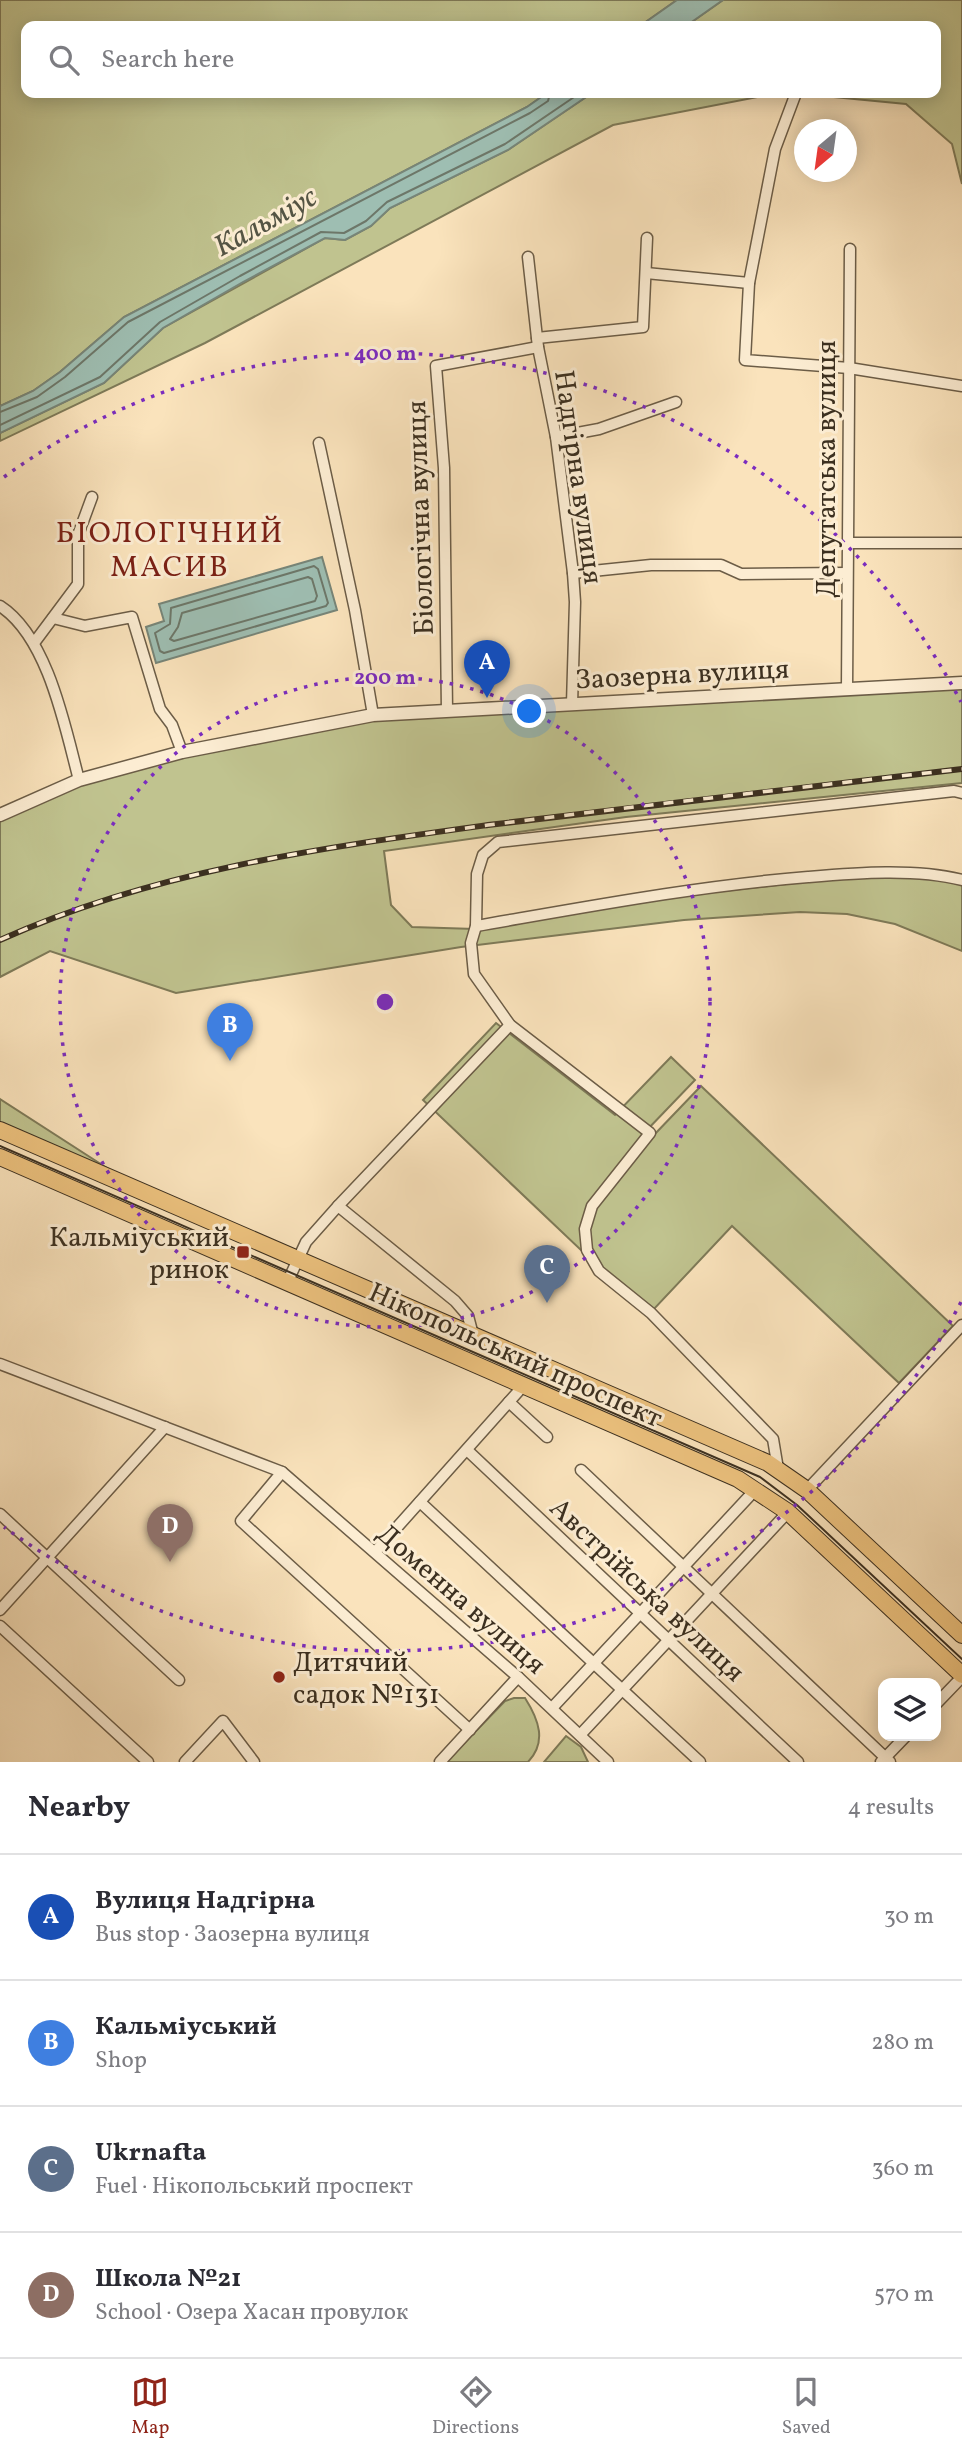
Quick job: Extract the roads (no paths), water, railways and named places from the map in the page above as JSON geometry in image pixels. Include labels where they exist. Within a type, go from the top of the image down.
[{"type":"main road","name":"Нікопольський проспект","points":[[0,1130],[778,1469],[807,1489],[962,1635]]},
{"type":"main road","name":"Нікопольський проспект","points":[[0,1157],[738,1479],[788,1512],[962,1676]]},
{"type":"main road","points":[[524,1385],[542,1365]]},
{"type":"street","points":[[794,98],[775,149],[749,283],[745,360],[849,368],[962,386]]},
{"type":"street","points":[[538,343],[643,327],[647,238]]},
{"type":"street","name":"Депутатська вулиця","points":[[846,689],[850,249]]},
{"type":"street","name":"Надгірна вулиця","points":[[528,257],[538,343],[555,437],[573,573],[575,602],[572,704]]},
{"type":"street","points":[[646,273],[749,283]]},
{"type":"street","name":"Біологічна вулиця","points":[[447,711],[444,468],[436,366],[538,343]]},
{"type":"street","points":[[555,437],[599,429],[676,402]]},
{"type":"street","points":[[319,443],[355,610],[373,715]]},
{"type":"street","points":[[34,643],[78,584],[78,535],[92,497]]},
{"type":"street","points":[[848,543],[962,543]]},
{"type":"street","points":[[573,573],[651,565],[721,565],[741,574],[847,573]]},
{"type":"street","points":[[0,607],[15,616],[34,643],[59,706],[79,780]]},
{"type":"street","points":[[53,618],[85,626],[132,617],[160,709],[172,725],[182,751]]},
{"type":"street","name":"Заозерна вулиця","points":[[0,815],[79,780],[182,751],[373,715],[962,683]]},
{"type":"street","points":[[778,1469],[773,1439],[651,1313],[599,1272],[587,1250],[585,1228],[592,1206],[650,1133],[510,1025],[474,974],[471,943],[476,926],[477,874],[484,855],[498,842],[940,792],[962,793]]},
{"type":"street","points":[[476,926],[640,898],[764,881],[848,874],[941,874],[962,880]]},
{"type":"street","points":[[287,1283],[312,1234],[510,1025]]},
{"type":"street","points":[[338,1206],[455,1301],[468,1316],[473,1335]]},
{"type":"street","points":[[807,1489],[960,1332]]},
{"type":"street","name":"Доменна вулиця","points":[[0,1364],[282,1472],[519,1677],[608,1762]]},
{"type":"street","points":[[375,1552],[524,1385]]},
{"type":"street","points":[[509,1402],[547,1437]]},
{"type":"street","points":[[0,1610],[165,1427]]},
{"type":"street","name":"Австрійська вулиця","points":[[467,1450],[798,1762]]},
{"type":"street","points":[[581,1471],[885,1761],[902,1741]]},
{"type":"street","points":[[282,1472],[241,1521],[470,1730]]},
{"type":"street","points":[[552,1708],[756,1489]]},
{"type":"street","points":[[420,1502],[700,1762]]},
{"type":"street","points":[[579,1735],[788,1512]]},
{"type":"street","points":[[0,1514],[179,1680]]},
{"type":"street","points":[[0,1626],[148,1762]]},
{"type":"street","points":[[941,1699],[962,1676]]},
{"type":"street","points":[[440,1762],[519,1677]]},
{"type":"street","points":[[185,1762],[223,1721],[254,1762]]},
{"type":"water","points":[[677,0],[723,0],[693,21],[647,21]]},
{"type":"water","points":[[540,98],[585,98],[508,150],[390,208],[371,226],[345,240],[325,238],[243,282],[163,328],[104,383],[0,433],[0,406],[33,391],[60,372],[124,317]]},
{"type":"water","points":[[322,557],[337,610],[156,663],[146,627],[164,621],[159,604]]},
{"type":"tram line","points":[[0,1146],[760,1477],[797,1505],[962,1659]]},
{"type":"railway","points":[[0,940],[118,896],[179,879],[301,853],[488,825],[962,769]]},
{"type":"place","name":"Вулиця Надгірна","points":[[487,698]]},
{"type":"place","name":"Кальміуський","points":[[230,1061]]},
{"type":"place","name":"Кальміуський ринок","points":[[243,1252]]},
{"type":"place","name":"Ukrnafta","points":[[547,1303]]},
{"type":"place","name":"Школа №21","points":[[170,1562]]},
{"type":"place","name":"Дитячий садок №131","points":[[279,1677]]},
{"type":"district","name":"БІОЛОГІЧНИЙ МАСИВ","points":[[170,549]]},
{"type":"water label","name":"Кальміус","points":[[265,221]]}]
